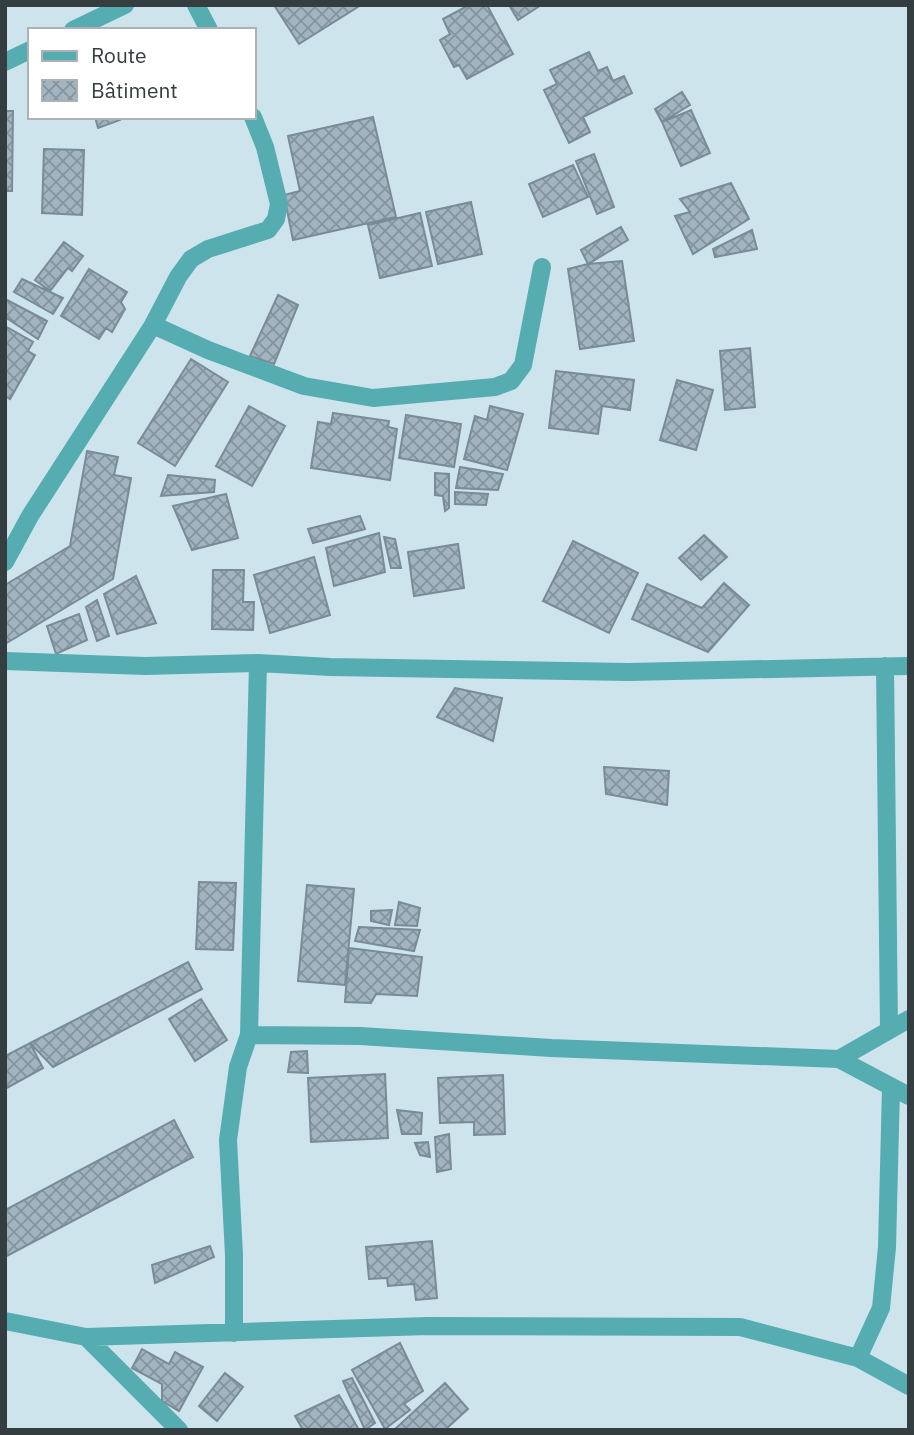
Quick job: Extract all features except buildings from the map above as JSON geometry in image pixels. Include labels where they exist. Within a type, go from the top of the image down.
[{"type":"street","points":[[77,28],[125,5]]},
{"type":"street","points":[[196,5],[208,28]]},
{"type":"street","points":[[5,62],[28,51]]},
{"type":"street","points":[[5,562],[30,516],[153,325],[178,276],[191,259],[208,249],[268,230],[276,219],[279,204],[265,147],[254,119]]},
{"type":"street","points":[[153,325],[208,350],[304,386],[373,398],[495,387],[511,381],[523,365],[542,267]]},
{"type":"street","points":[[5,661],[145,666],[257,663],[629,673],[909,666]]},
{"type":"street","points":[[234,1333],[234,1255],[228,1140],[238,1068],[249,1035],[257,663]]},
{"type":"street","points":[[885,666],[889,1030]]},
{"type":"street","points":[[839,1059],[909,1019]]},
{"type":"street","points":[[249,1035],[360,1036],[551,1048],[839,1059],[909,1096]]},
{"type":"street","points":[[859,1358],[881,1307],[887,1247],[891,1088]]},
{"type":"street","points":[[5,1321],[86,1337],[428,1326],[740,1327],[859,1358],[909,1386]]},
{"type":"street","points":[[86,1337],[179,1430]]}]
